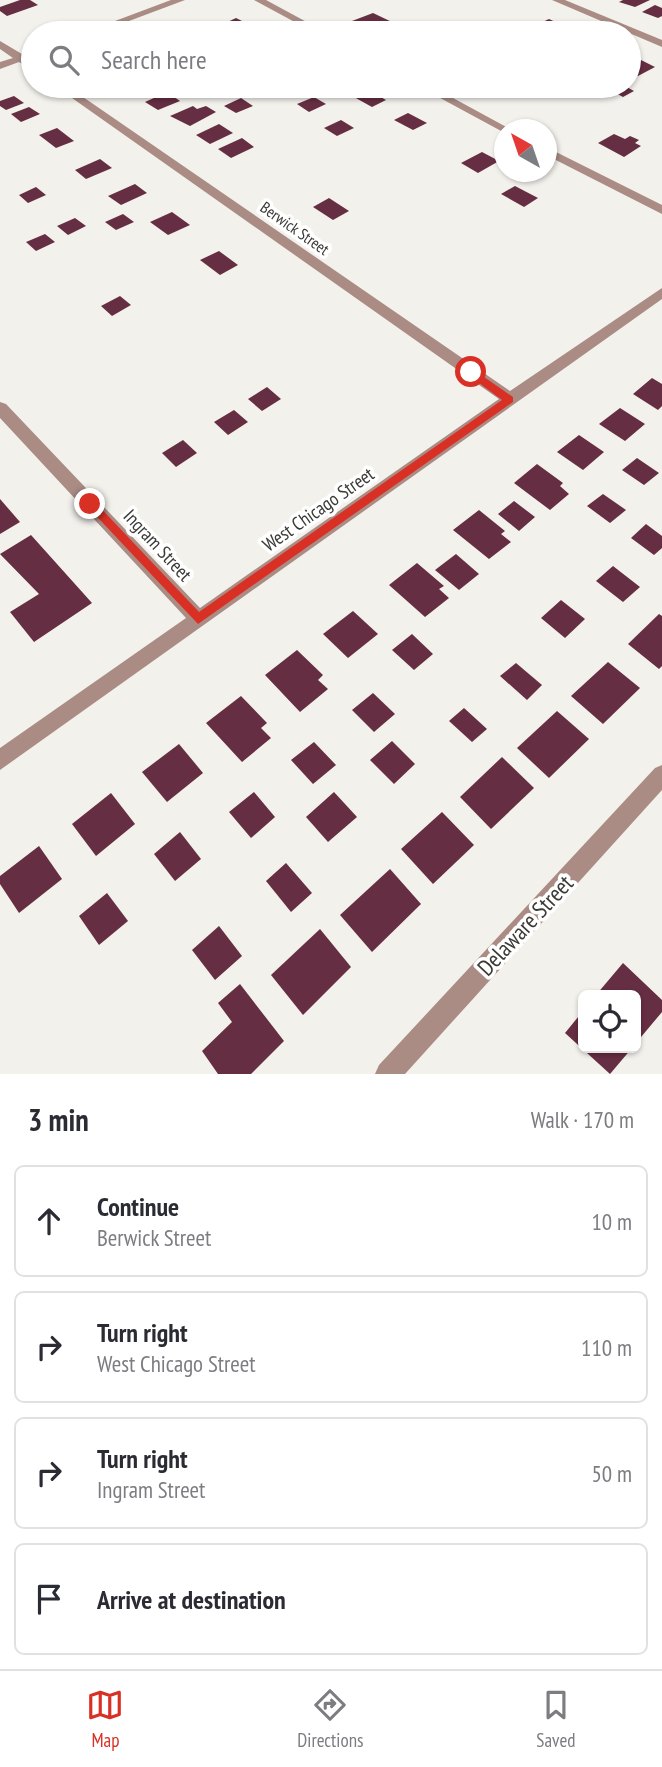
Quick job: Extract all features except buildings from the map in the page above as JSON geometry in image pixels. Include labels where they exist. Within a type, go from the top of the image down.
[{"type":"street","points":[[121,21],[180,0]]},
{"type":"street","points":[[259,0],[299,21]]},
{"type":"street","points":[[557,0],[607,21]]},
{"type":"street","points":[[641,35],[662,44]]},
{"type":"street","points":[[0,44],[20,58]]},
{"type":"street","points":[[0,65],[20,58]]},
{"type":"street","name":"Berwick Street","points":[[77,98],[510,400]]},
{"type":"street","points":[[446,98],[494,123]]},
{"type":"street","points":[[557,155],[662,210]]},
{"type":"street","name":"West Chicago Street","points":[[0,761],[662,292]]},
{"type":"street","name":"Ingram Street","points":[[0,408],[198,619]]},
{"type":"street","name":"Delaware Street","points":[[388,1074],[662,775]]},
{"type":"route","points":[[90,504],[198,619],[510,400],[471,372]]}]
